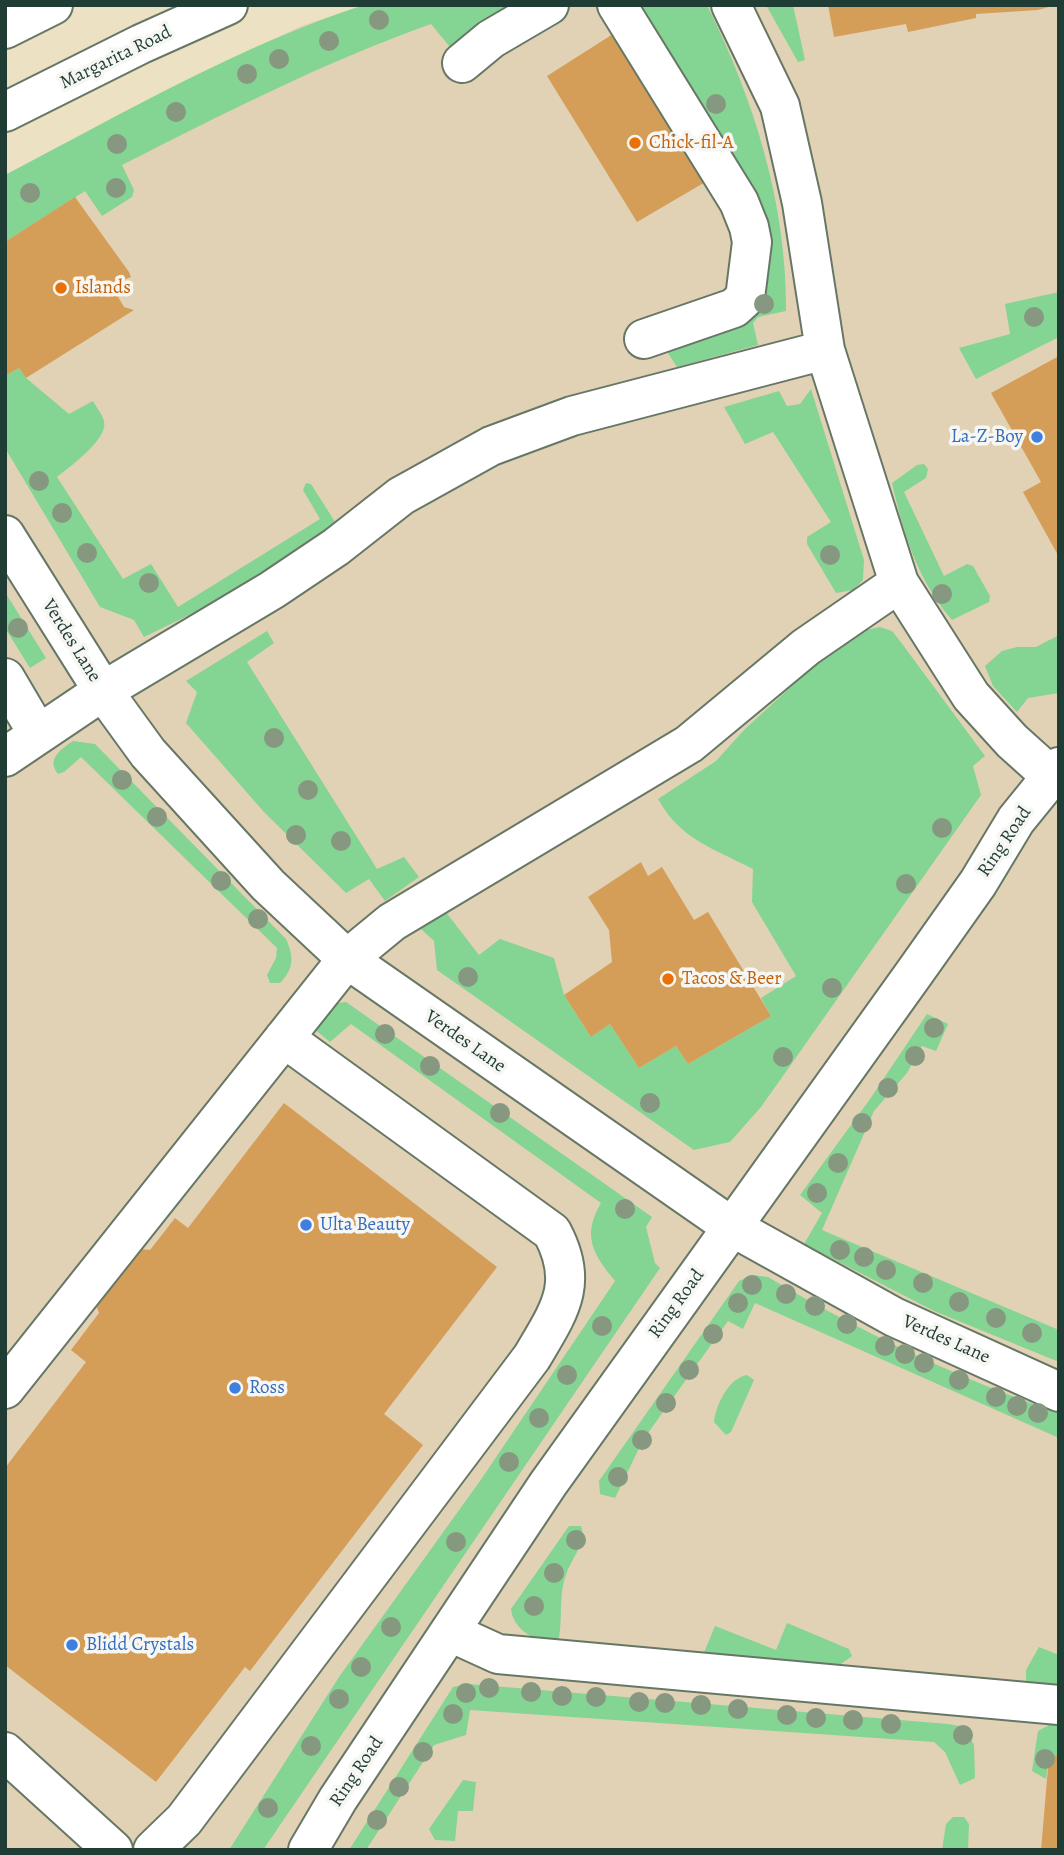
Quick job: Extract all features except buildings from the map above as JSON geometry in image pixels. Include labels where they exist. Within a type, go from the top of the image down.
[{"type":"street","points":[[5,29],[53,5]]},
{"type":"street","name":"Margarita Road","points":[[5,112],[141,44],[228,5]]},
{"type":"street","points":[[462,63],[491,39],[549,5]]},
{"type":"street","points":[[617,5],[739,202],[752,242],[745,298],[734,308],[644,339]]},
{"type":"street","points":[[731,5],[780,106],[802,203],[825,350],[899,583],[971,696],[1012,741],[1055,772]]},
{"type":"street","points":[[5,757],[103,691],[272,590],[336,547],[401,496],[491,446],[572,416],[825,350]]},
{"type":"street","name":"Verdes Lane","points":[[5,535],[103,691],[148,752],[195,807],[278,894],[347,959],[732,1227],[894,1317],[1059,1392]]},
{"type":"street","points":[[5,1390],[347,959],[392,922],[689,744],[806,646],[899,583]]},
{"type":"street","points":[[5,678],[38,734]]},
{"type":"street","name":"Ring Road","points":[[309,1850],[338,1799],[452,1633],[548,1484],[962,905],[1016,820],[1055,772]]},
{"type":"street","points":[[153,1850],[184,1820],[532,1357],[557,1315],[565,1291],[563,1254],[552,1232],[284,1038]]},
{"type":"street","points":[[452,1633],[498,1654],[1059,1705]]},
{"type":"street","points":[[5,1752],[113,1850]]},
{"type":"shaded area","points":[[364,5],[1059,5],[1059,1850],[5,1850],[5,175],[147,100],[301,26]]},
{"type":"green space","points":[[364,5],[517,5],[450,47],[431,24],[274,90],[122,165],[134,190],[132,197],[102,216],[85,191],[5,242],[5,175],[226,61],[271,40]]},
{"type":"green space","points":[[628,5],[707,5],[753,115],[774,192],[781,231],[786,311],[758,317],[753,323],[758,345],[677,367],[666,350],[757,265]]},
{"type":"green space","points":[[766,5],[793,5],[805,60],[798,62]]},
{"type":"green space","points":[[1059,292],[1059,337],[976,379],[959,348],[1010,334],[1005,304]]},
{"type":"green space","points":[[19,368],[26,378],[69,414],[93,401],[104,421],[104,428],[94,444],[57,477],[123,579],[151,564],[178,607],[320,519],[303,490],[306,483],[311,484],[337,525],[236,592],[144,637],[134,620],[100,607],[5,448],[5,376]]},
{"type":"green space","points":[[811,389],[864,560],[863,580],[853,590],[836,593],[807,544],[807,537],[831,522],[773,432],[745,444],[724,407],[779,391],[787,406],[800,404]]},
{"type":"green space","points":[[924,464],[928,469],[926,478],[904,492],[944,576],[967,564],[973,566],[990,596],[989,602],[952,620],[930,589],[913,556],[892,483],[917,465]]},
{"type":"green space","points":[[5,592],[46,658],[30,668],[5,628]]},
{"type":"green space","points":[[880,627],[892,631],[985,756],[973,766],[981,795],[761,1107],[730,1142],[694,1150],[437,970],[434,941],[421,929],[445,911],[479,955],[500,939],[554,958],[564,995],[591,1037],[610,1024],[639,1068],[676,1046],[688,1064],[771,1016],[761,998],[796,976],[752,902],[753,869],[688,834],[667,813],[658,799],[716,761],[744,730],[808,671],[861,631]]},
{"type":"green space","points":[[267,631],[274,643],[247,662],[377,869],[404,857],[419,877],[385,901],[369,879],[346,893],[264,812],[186,723],[197,692],[186,681]]},
{"type":"green space","points":[[1059,635],[1059,693],[1028,698],[1017,712],[993,686],[985,666],[1002,651],[1017,647],[1036,647]]},
{"type":"green space","points":[[73,741],[95,744],[286,939],[291,962],[288,973],[280,983],[270,983],[267,975],[276,958],[277,948],[81,757],[58,774],[54,759]]},
{"type":"green space","points":[[346,1002],[652,1217],[646,1227],[655,1263],[660,1268],[263,1850],[229,1850],[339,1677],[480,1481],[615,1281],[600,1262],[592,1244],[592,1225],[601,1203],[351,1024],[330,1042],[313,1028],[331,1004]]},
{"type":"green space","points":[[927,1014],[948,1024],[936,1051],[922,1046],[907,1073],[874,1111],[822,1230],[1059,1330],[1059,1362],[934,1311],[804,1244],[822,1213],[800,1195],[870,1099]]},
{"type":"green space","points":[[752,1275],[768,1277],[874,1335],[947,1369],[1059,1413],[1059,1438],[755,1303],[743,1329],[728,1321],[643,1440],[615,1498],[600,1494],[599,1481],[739,1281]]},
{"type":"green space","points":[[747,1375],[754,1380],[731,1432],[726,1435],[714,1422],[717,1407],[729,1386]]},
{"type":"green space","points":[[569,1526],[581,1526],[582,1538],[564,1580],[559,1638],[556,1643],[548,1642],[521,1629],[511,1609]]},
{"type":"green space","points":[[787,1623],[849,1649],[852,1656],[837,1667],[703,1655],[715,1626],[776,1650]]},
{"type":"green space","points":[[1039,1647],[1059,1655],[1059,1686],[1026,1683],[1026,1670]]},
{"type":"green space","points":[[469,1684],[965,1727],[974,1745],[975,1778],[960,1785],[945,1752],[934,1742],[470,1710],[466,1735],[434,1745],[366,1850],[349,1850],[453,1687]]},
{"type":"green space","points":[[1049,1725],[1059,1725],[1059,1756],[1049,1756],[1046,1779],[1032,1771],[1038,1731]]},
{"type":"green space","points":[[463,1780],[476,1782],[473,1811],[458,1811],[455,1841],[435,1840],[429,1829]]},
{"type":"green space","points":[[953,1817],[964,1817],[969,1824],[968,1850],[942,1850],[946,1824]]},
{"type":"place","name":"Chick-fil-A","points":[[635,143]]},
{"type":"place","name":"Islands","points":[[61,288]]},
{"type":"place","name":"La-Z-Boy","points":[[1037,437]]},
{"type":"place","name":"Tacos & Beer","points":[[668,979]]},
{"type":"place","name":"Ulta Beauty","points":[[306,1225]]},
{"type":"place","name":"Ross","points":[[235,1388]]},
{"type":"place","name":"Blidd Crystals","points":[[72,1645]]}]
